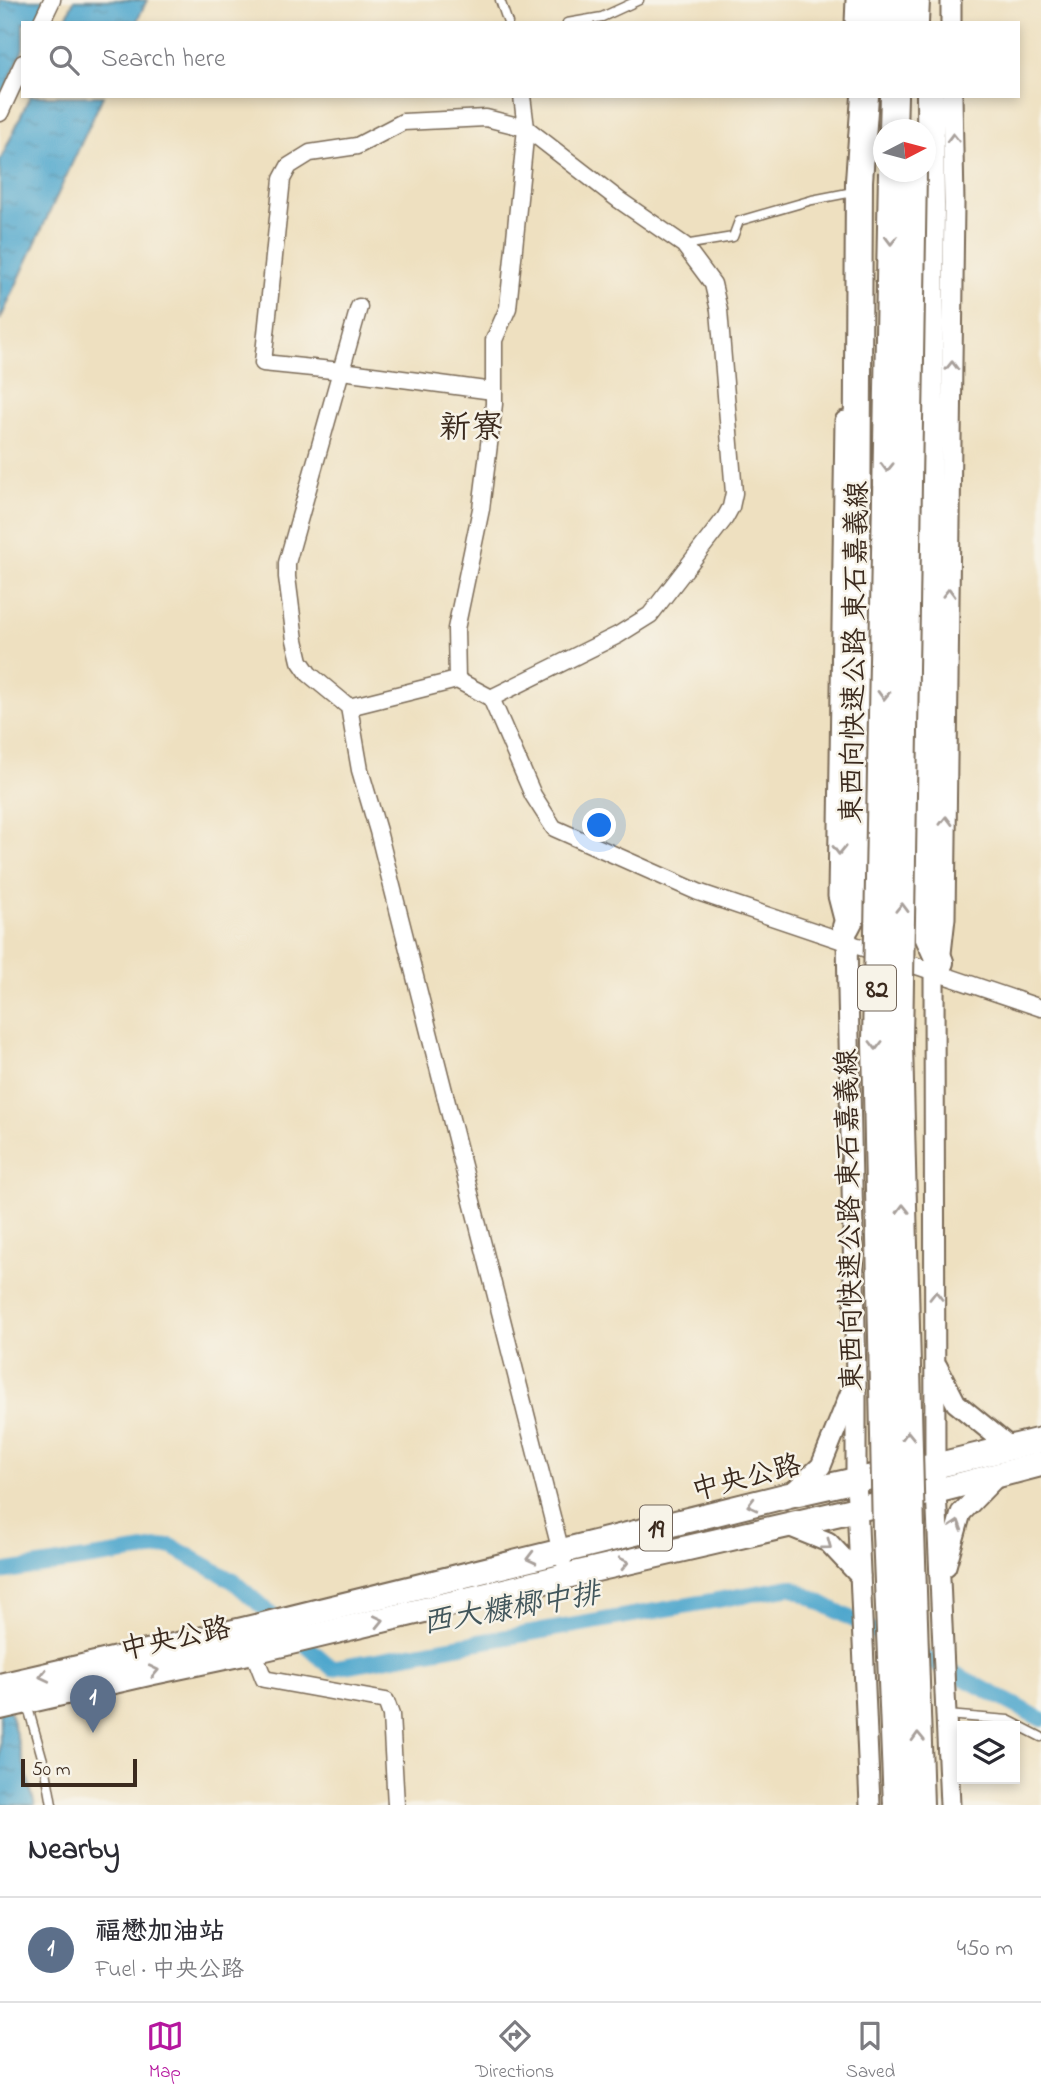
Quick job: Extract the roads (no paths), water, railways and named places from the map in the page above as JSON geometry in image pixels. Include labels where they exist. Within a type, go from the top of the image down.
[{"type":"highway","points":[[870,21],[872,0]]},
{"type":"highway","points":[[895,0],[895,21]]},
{"type":"highway","points":[[915,21],[916,0]]},
{"type":"highway","points":[[929,0],[929,21]]},
{"type":"highway","points":[[847,934],[859,902],[859,181],[865,98]]},
{"type":"highway","points":[[893,119],[894,98]]},
{"type":"highway","points":[[913,119],[914,98]]},
{"type":"highway","points":[[930,98],[925,929],[937,968]]},
{"type":"highway","name":"東西向快速公路 東石嘉義線","points":[[892,182],[876,1042],[886,1533],[897,1805]]},
{"type":"highway","name":"東西向快速公路 東石嘉義線","points":[[913,182],[899,1043],[920,1805]]},
{"type":"main road","name":"中央公路","points":[[308,1626],[562,1551],[789,1495],[1041,1440]]},
{"type":"main road","name":"中央公路","points":[[308,1626],[566,1576],[857,1510],[1041,1464]]},
{"type":"main road","name":"19","points":[[257,1642],[308,1626]]},
{"type":"main road","name":"中央公路","points":[[11,1696],[257,1642]]},
{"type":"street","points":[[42,21],[52,0]]},
{"type":"street","points":[[855,21],[856,0]]},
{"type":"street","points":[[951,0],[951,21]]},
{"type":"street","points":[[0,113],[21,67]]},
{"type":"street","points":[[457,680],[456,629],[481,509],[494,404],[494,340],[508,309],[526,128],[522,98]]},
{"type":"street","points":[[852,98],[848,193],[838,895],[847,934],[856,1480],[870,1805]]},
{"type":"street","points":[[950,1805],[935,1465],[937,968],[945,918],[954,232],[952,98]]},
{"type":"street","points":[[491,698],[618,635],[650,615],[731,507],[734,493],[719,310],[713,284],[684,245],[619,200],[526,128],[486,118],[403,122],[357,146],[310,153],[289,166],[282,179],[263,363],[342,370],[493,391]]},
{"type":"street","points":[[359,307],[287,563],[295,640],[300,661],[316,680],[349,707],[360,770],[378,831],[562,1551],[566,1576]]},
{"type":"street","points":[[349,707],[457,680],[491,698],[533,795],[554,828],[698,892],[847,934],[1041,1008]]},
{"type":"street","points":[[936,1364],[956,1403],[1010,1447]]},
{"type":"street","points":[[789,1495],[821,1466],[856,1379]]},
{"type":"street","points":[[940,1587],[961,1513],[998,1475]]},
{"type":"street","points":[[786,1525],[828,1542],[860,1580]]},
{"type":"street","points":[[257,1642],[264,1679],[386,1701],[391,1716],[396,1805]]},
{"type":"lane","points":[[500,0],[507,21]]},
{"type":"lane","points":[[579,21],[602,17],[639,0]]},
{"type":"lane","points":[[684,245],[733,237],[740,221],[812,200],[848,193]]},
{"type":"lane","points":[[11,1696],[46,1771],[52,1805]]},
{"type":"lane","points":[[946,1714],[1008,1720],[1041,1737]]},
{"type":"water","points":[[0,0],[45,0],[36,21],[21,21],[21,53],[0,100]]},
{"type":"water","points":[[74,0],[147,0],[137,21],[65,21]]},
{"type":"water","points":[[29,98],[102,98],[0,320],[0,161]]},
{"type":"water","points":[[0,1675],[35,1805],[0,1805]]},
{"type":"waterway","name":"西大糠榔中排","points":[[0,1572],[171,1546],[233,1581],[332,1668],[791,1587],[1041,1719]]},
{"type":"place","name":"福懋加油站","points":[[93,1733]]},
{"type":"district","name":"新寮","points":[[471,426]]}]
